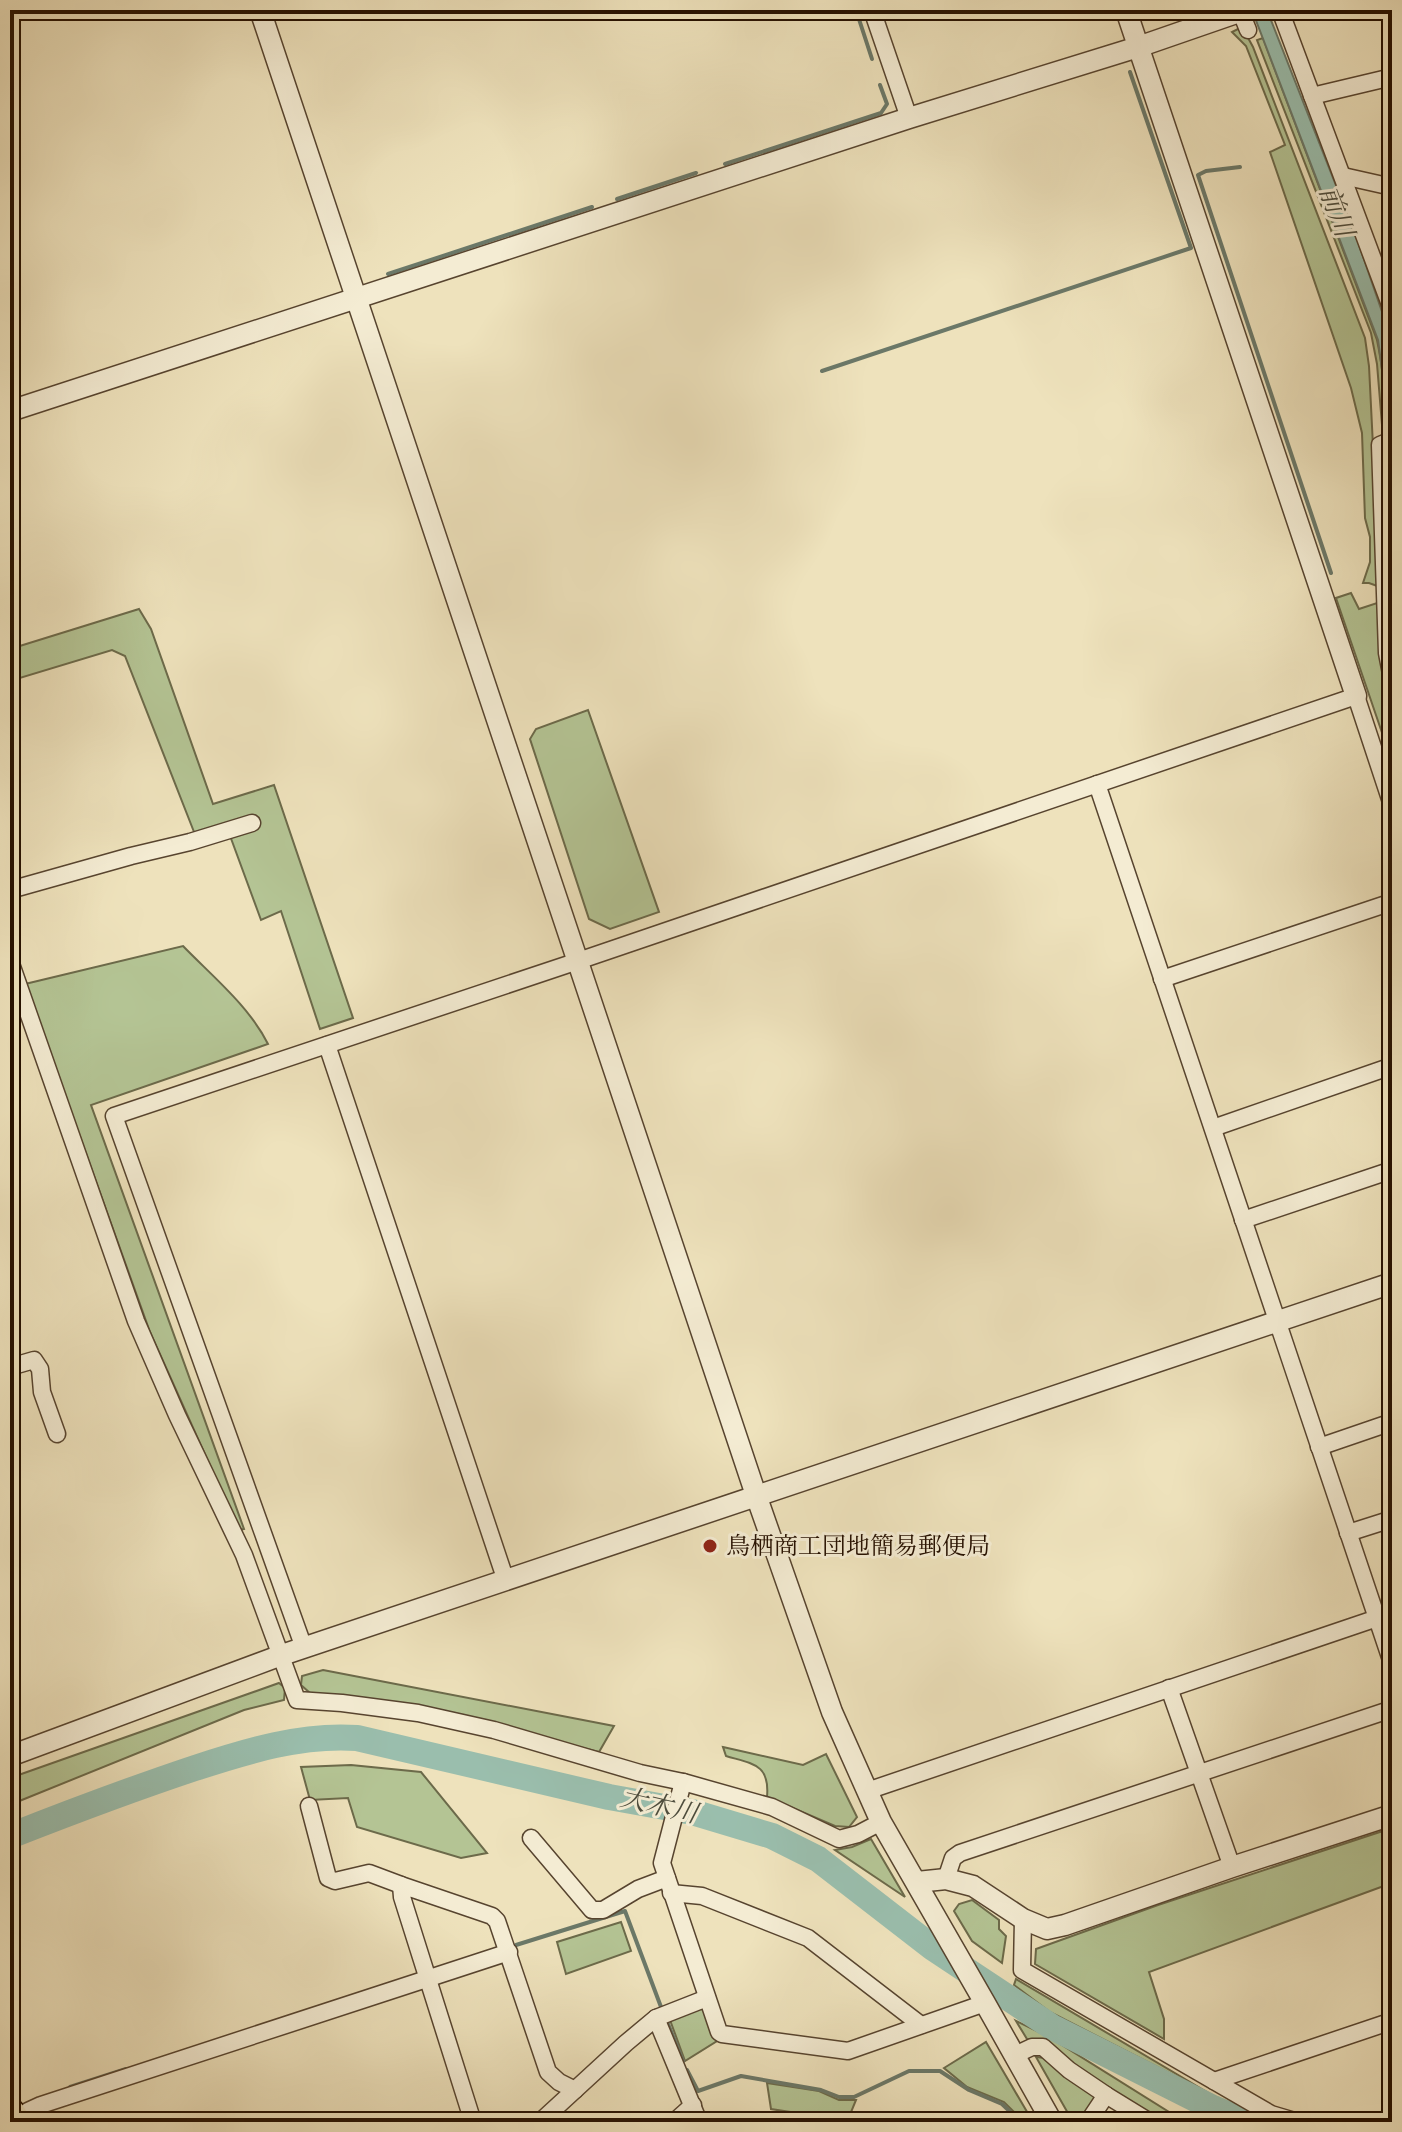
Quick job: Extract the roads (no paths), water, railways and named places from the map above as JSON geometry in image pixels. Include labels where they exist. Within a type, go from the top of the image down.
[{"type":"highway","points":[[10,2112],[18,2122]]},
{"type":"street","points":[[260,10],[756,1495],[832,1712],[881,1822],[1052,2122]]},
{"type":"street","points":[[872,10],[909,118]]},
{"type":"street","points":[[1126,10],[1392,805]]},
{"type":"street","points":[[1280,10],[1392,310]]},
{"type":"street","points":[[10,411],[909,118],[1244,15]]},
{"type":"street","points":[[1312,96],[1392,77]]},
{"type":"street","points":[[1343,176],[1392,187]]},
{"type":"street","points":[[1389,441],[1380,445],[1387,653],[1392,679]]},
{"type":"street","points":[[304,1648],[114,1116],[1356,696]]},
{"type":"street","points":[[1097,784],[1348,1533],[1384,1616],[1392,1663]]},
{"type":"street","points":[[10,890],[252,823]]},
{"type":"street","points":[[1162,979],[1392,902]]},
{"type":"street","points":[[10,961],[136,1321],[244,1555],[297,1700],[418,1713],[494,1730],[682,1786],[772,1807],[839,1839],[858,1834],[881,1822]]},
{"type":"street","points":[[327,1045],[506,1581]]},
{"type":"street","points":[[1213,1128],[1392,1066]]},
{"type":"street","points":[[1243,1220],[1392,1170]]},
{"type":"street","points":[[10,1756],[279,1656],[1392,1283]]},
{"type":"street","points":[[10,1367],[34,1360],[40,1369],[42,1392],[57,1434]]},
{"type":"street","points":[[1319,1447],[1392,1422]]},
{"type":"street","points":[[1348,1533],[1392,1519]]},
{"type":"street","points":[[867,1791],[1384,1616]]},
{"type":"street","points":[[1169,1688],[1232,1867]]},
{"type":"street","points":[[946,1879],[953,1858],[960,1853],[1392,1709]]},
{"type":"street","points":[[682,1786],[662,1863],[719,2032],[848,2051],[985,2003]]},
{"type":"street","points":[[309,1806],[328,1878],[335,1881],[369,1873],[492,1916],[501,1926],[548,2072],[575,2090]]},
{"type":"street","points":[[917,1882],[946,1879],[973,1886],[1023,1919],[1047,1929],[1392,1815]]},
{"type":"street","points":[[531,1838],[592,1910],[603,1910],[638,1889],[669,1886],[702,1896],[808,1938],[921,2025]]},
{"type":"street","points":[[401,1885],[402,1897],[473,2122]]},
{"type":"street","points":[[1023,1919],[1022,1970],[1271,2114],[1298,2122]]},
{"type":"street","points":[[18,2122],[28,2111],[41,2105],[509,1952]]},
{"type":"street","points":[[540,2122],[656,2018],[707,1998]]},
{"type":"street","points":[[656,2018],[699,2122]]},
{"type":"street","points":[[1214,2081],[1392,2021]]},
{"type":"street","points":[[1015,2055],[1032,2047],[1043,2047],[1069,2070],[1150,2122]]},
{"type":"street","points":[[1088,2122],[1106,2095]]},
{"type":"street","points":[[674,2122],[693,2105]]},
{"type":"water","name":"前川","points":[[1252,10],[1267,10],[1357,239],[1390,335],[1392,539],[1385,391],[1378,340]]},
{"type":"waterway","points":[[856,10],[872,59]]},
{"type":"waterway","points":[[1159,10],[1167,18]]},
{"type":"waterway","points":[[822,371],[1191,248],[1130,72]]},
{"type":"waterway","points":[[725,164],[881,113],[887,104],[880,85]]},
{"type":"waterway","points":[[1240,167],[1206,171],[1198,175],[1331,573]]},
{"type":"waterway","points":[[617,199],[696,173]]},
{"type":"waterway","points":[[388,274],[592,207]]},
{"type":"waterway","name":"大木川","points":[[10,1836],[195,1768],[275,1745],[336,1737],[357,1738],[609,1797],[692,1812],[772,1836],[818,1859],[933,1948],[1052,2027],[1246,2122]]},
{"type":"waterway","points":[[516,1945],[625,1911],[661,2007]]},
{"type":"waterway","points":[[668,2024],[683,2061]]},
{"type":"waterway","points":[[70,2087],[126,2069]]},
{"type":"waterway","points":[[687,2070],[698,2091],[741,2076],[821,2090],[839,2097],[854,2097],[909,2071],[940,2071],[969,2090],[1002,2104],[1021,2122]]},
{"type":"place","name":"鳥栖商工団地簡易郵便局","points":[[710,1546]]}]
